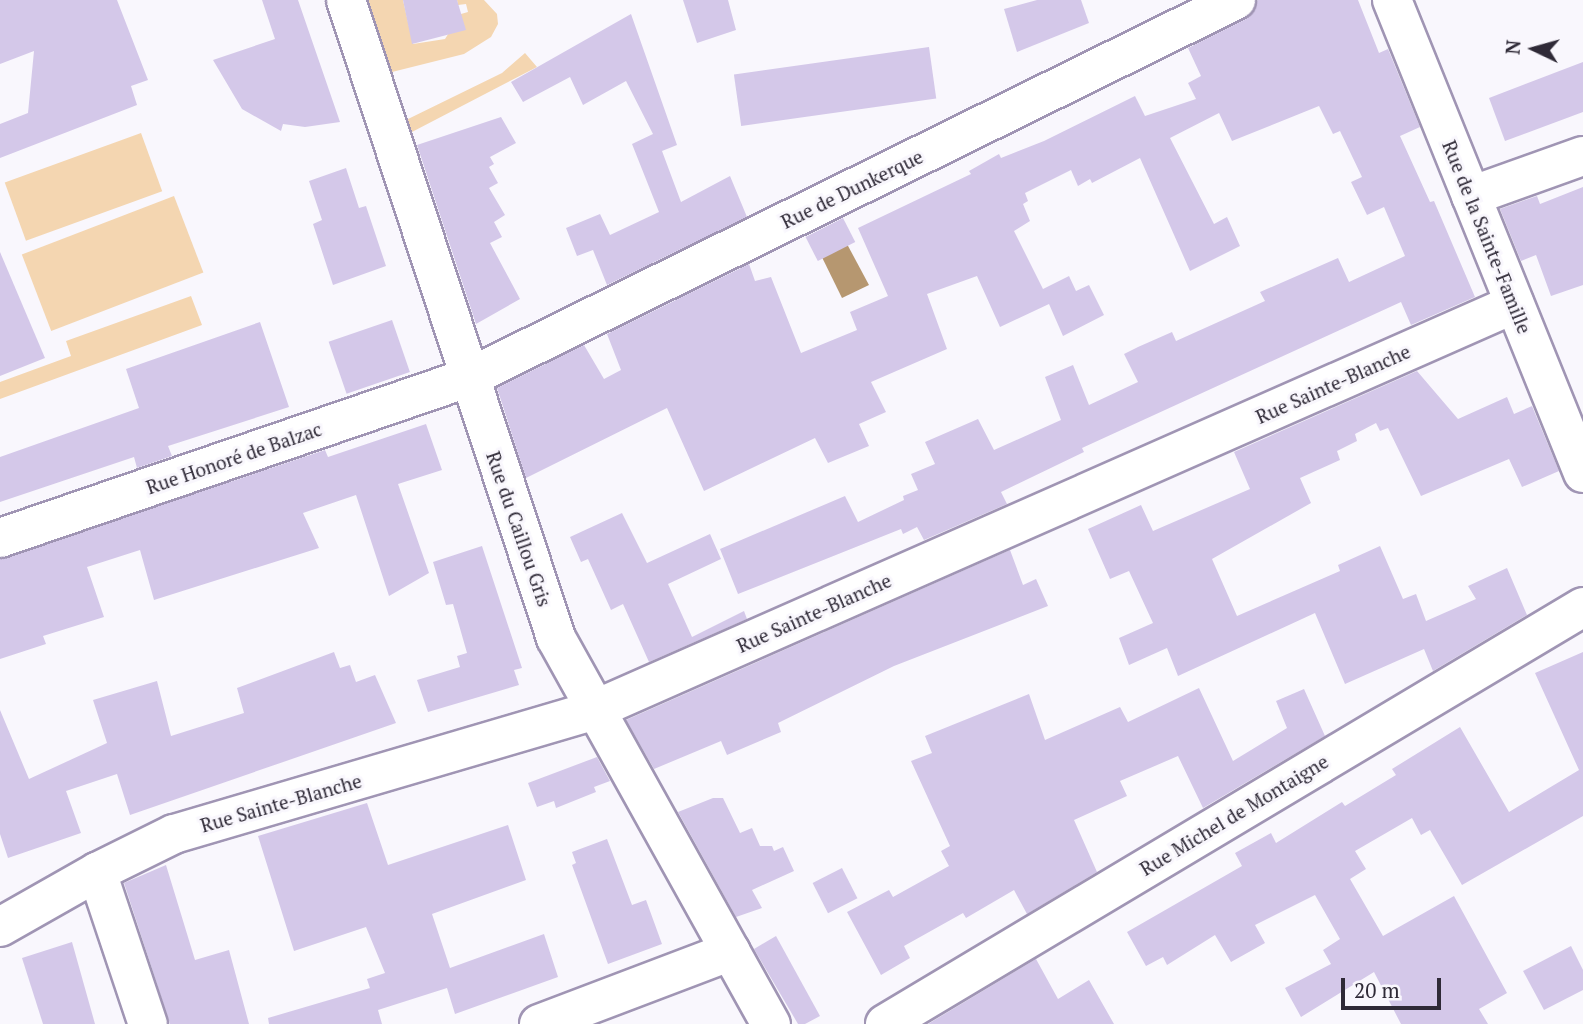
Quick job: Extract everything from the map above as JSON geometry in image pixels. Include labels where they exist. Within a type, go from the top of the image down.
[{"type":"street","name":"Rue du Caillou Gris","points":[[345,0],[556,638],[771,1024]]},
{"type":"street","name":"Rue de Dunkerque","points":[[468,378],[1236,0]]},
{"type":"street","name":"Rue de la Sainte-Famille","points":[[1392,0],[1514,304],[1581,461]]},
{"type":"street","points":[[1471,196],[1583,156]]},
{"type":"street","name":"Rue Sainte-Blanche","points":[[0,927],[97,872],[174,834],[594,710],[1514,304]]},
{"type":"street","name":"Rue Honoré de Balzac","points":[[0,538],[468,378]]},
{"type":"street","name":"Rue Michel de Montaigne","points":[[885,1024],[1583,607]]},
{"type":"street","points":[[97,872],[148,1024]]},
{"type":"street","points":[[539,1024],[731,951]]},
{"type":"shaded area","points":[[368,0],[403,0],[413,44],[445,39],[461,14],[468,12],[466,4],[458,5],[457,0],[484,0],[497,14],[498,24],[491,37],[464,54],[392,72]]},
{"type":"shaded area","points":[[525,53],[537,67],[410,133],[406,120],[502,73]]},
{"type":"shaded area","points":[[141,133],[162,191],[26,241],[5,183]]},
{"type":"shaded area","points":[[174,196],[203,273],[51,331],[22,254]]},
{"type":"shaded area","points":[[815,243],[847,244],[869,285],[842,298]]},
{"type":"shaded area","points":[[191,296],[202,325],[0,399],[0,382],[71,356],[66,341]]},
{"type":"building","points":[[0,0],[117,0],[148,80],[131,86],[137,105],[0,158],[0,124],[28,113],[34,51],[0,64]]},
{"type":"building","points":[[262,0],[298,0],[340,122],[305,127],[283,124],[281,131],[242,109],[213,60],[275,39]]},
{"type":"building","points":[[403,0],[457,0],[466,30],[412,44]]},
{"type":"building","points":[[683,0],[728,0],[736,30],[697,43]]},
{"type":"building","points":[[1037,0],[1081,0],[1089,23],[1017,52],[1004,9]]},
{"type":"building","points":[[1258,0],[1358,0],[1379,53],[1388,49],[1420,127],[1400,136],[1430,202],[1434,201],[1475,297],[1411,325],[1401,302],[1082,448],[1084,452],[1001,492],[1007,504],[924,540],[917,527],[903,534],[901,529],[738,594],[720,549],[845,496],[858,522],[904,500],[903,496],[918,490],[911,474],[935,464],[925,442],[978,419],[994,450],[1061,420],[1045,377],[1073,365],[1089,405],[1138,382],[1124,354],[1138,347],[1172,332],[1176,341],[1265,301],[1260,292],[1338,258],[1349,282],[1405,256],[1384,207],[1367,215],[1351,182],[1362,177],[1340,131],[1333,134],[1319,106],[1232,141],[1219,113],[1170,138],[1214,224],[1227,217],[1240,246],[1190,271],[1140,158],[1092,183],[1090,179],[1078,186],[1071,170],[1025,193],[1028,201],[1023,204],[1030,221],[1014,231],[1043,289],[1069,276],[1076,291],[1089,285],[1104,315],[1063,336],[1049,304],[1000,327],[977,276],[927,294],[947,349],[871,382],[886,412],[859,424],[869,446],[828,463],[815,438],[704,491],[667,408],[526,478],[497,388],[584,345],[604,379],[621,370],[607,334],[749,264],[755,281],[771,277],[801,353],[857,330],[850,312],[888,296],[858,228],[971,174],[969,171],[999,154],[1001,158],[1044,141],[1135,96],[1145,116],[1196,99],[1188,83],[1201,76],[1188,48],[1246,19]]},
{"type":"building","points":[[631,14],[677,145],[662,151],[681,202],[730,176],[747,217],[607,285],[593,250],[577,256],[566,228],[600,214],[610,235],[659,212],[632,144],[653,134],[626,81],[583,105],[570,77],[523,102],[511,82]]},
{"type":"building","points":[[929,47],[936,98],[741,126],[734,74]]},
{"type":"building","points":[[1583,62],[1583,112],[1505,141],[1489,98]]},
{"type":"building","points":[[501,117],[516,143],[490,157],[494,164],[489,167],[498,183],[489,188],[505,215],[494,222],[502,237],[490,243],[520,299],[476,324],[417,145]]},
{"type":"building","points":[[346,168],[359,208],[366,206],[386,266],[333,285],[313,224],[322,220],[309,181]]},
{"type":"building","points":[[1583,187],[1583,285],[1551,296],[1536,255],[1521,261],[1500,209],[1537,196],[1540,204]]},
{"type":"building","points":[[843,218],[855,242],[818,261],[806,237]]},
{"type":"building","points":[[0,252],[45,358],[0,376]]},
{"type":"building","points":[[392,320],[410,372],[347,394],[329,342]]},
{"type":"building","points":[[260,322],[289,407],[168,446],[172,456],[137,468],[134,457],[0,502],[0,457],[139,408],[126,369]]},
{"type":"building","points":[[1417,371],[1458,419],[1507,397],[1514,414],[1532,406],[1559,471],[1522,487],[1509,459],[1421,496],[1388,428],[1380,431],[1376,423],[1355,434],[1357,441],[1337,451],[1340,460],[1300,478],[1311,503],[1212,559],[1237,616],[1340,571],[1338,565],[1380,546],[1403,599],[1416,594],[1426,621],[1476,599],[1468,586],[1507,568],[1527,615],[1433,671],[1424,649],[1345,684],[1315,613],[1178,676],[1167,648],[1129,665],[1119,638],[1153,623],[1129,571],[1110,579],[1088,529],[1141,505],[1153,531],[1250,489],[1234,452]]},
{"type":"building","points":[[426,424],[442,470],[398,484],[429,573],[389,596],[356,495],[303,513],[319,548],[154,600],[140,550],[87,567],[104,617],[43,636],[46,644],[0,659],[0,559],[325,450],[328,457]]},
{"type":"building","points":[[622,513],[647,563],[710,534],[721,559],[668,584],[692,637],[744,611],[747,619],[649,662],[623,604],[611,610],[588,559],[581,562],[570,537]]},
{"type":"building","points":[[482,546],[522,668],[514,670],[519,685],[428,712],[417,680],[460,667],[457,656],[467,653],[453,604],[446,605],[433,562]]},
{"type":"building","points":[[1010,550],[1023,585],[1036,579],[1048,606],[894,666],[778,723],[781,732],[727,755],[721,741],[654,769],[626,720]]},
{"type":"building","points":[[334,652],[340,668],[350,665],[356,682],[375,675],[396,723],[130,815],[117,774],[66,791],[81,833],[8,858],[0,834],[0,710],[29,779],[107,743],[93,700],[157,681],[171,736],[244,713],[237,688]]},
{"type":"building","points":[[1583,652],[1583,816],[1462,885],[1430,830],[1421,835],[1412,818],[1355,851],[1366,869],[1350,879],[1383,936],[1454,896],[1507,993],[1479,1009],[1488,1024],[1401,1024],[1374,972],[1301,1017],[1285,988],[1331,964],[1323,950],[1340,939],[1315,895],[1255,925],[1265,943],[1231,962],[1215,935],[1167,965],[1163,957],[1146,966],[1127,932],[1242,866],[1235,853],[1271,833],[1276,843],[1342,802],[1345,806],[1396,775],[1392,769],[1460,727],[1509,812],[1579,770],[1535,673]]},
{"type":"building","points":[[1199,688],[1233,761],[1287,728],[1276,701],[1304,689],[1325,736],[1203,808],[1178,756],[1120,781],[1127,796],[1074,820],[1097,872],[1027,914],[1014,890],[966,918],[963,913],[904,946],[910,958],[881,975],[847,912],[889,890],[893,897],[949,866],[941,851],[950,846],[911,761],[932,753],[925,736],[1029,694],[1045,740],[1120,707],[1128,722]]},
{"type":"building","points":[[597,757],[610,781],[594,787],[596,792],[556,808],[554,801],[537,807],[528,783]]},
{"type":"building","points":[[713,798],[723,798],[740,833],[752,828],[760,846],[772,846],[774,851],[783,847],[794,871],[752,890],[762,908],[736,917],[678,812]]},
{"type":"building","points":[[367,803],[388,865],[508,825],[526,880],[432,914],[450,968],[544,934],[558,977],[455,1014],[447,988],[378,1010],[382,1024],[269,1024],[268,1018],[370,988],[367,979],[385,973],[366,927],[294,951],[258,836]]},
{"type":"building","points":[[607,839],[632,905],[646,900],[662,944],[608,964],[572,865],[576,863],[572,852]]},
{"type":"building","points":[[166,865],[195,960],[229,950],[249,1024],[170,1024],[124,883]]},
{"type":"building","points":[[842,868],[857,898],[828,913],[813,883]]},
{"type":"building","points":[[776,936],[820,1016],[805,1024],[798,1024],[754,949]]},
{"type":"building","points":[[72,942],[95,1024],[43,1024],[22,958]]},
{"type":"building","points":[[1571,946],[1583,970],[1583,990],[1544,1010],[1523,971]]},
{"type":"building","points":[[1036,959],[1058,999],[1089,980],[1114,1024],[928,1024]]}]
